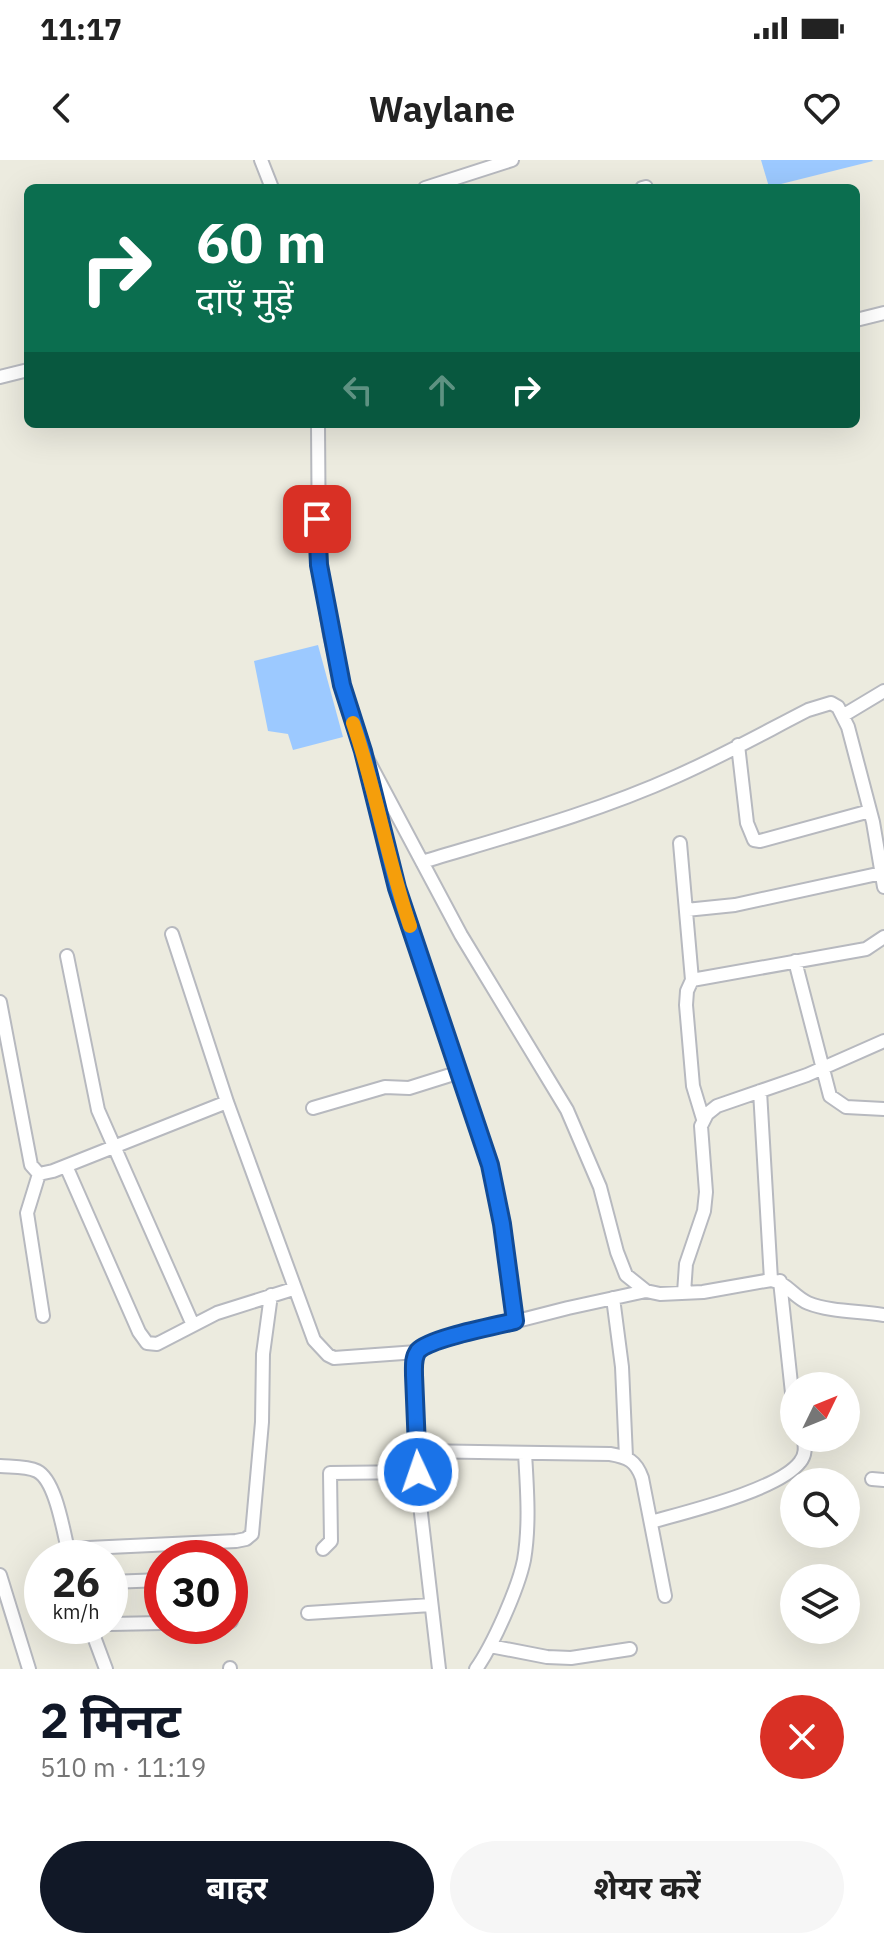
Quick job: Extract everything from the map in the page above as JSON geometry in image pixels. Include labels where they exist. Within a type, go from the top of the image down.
[{"type":"street","points":[[261,160],[270,184]]},
{"type":"street","points":[[463,182],[512,160]]},
{"type":"street","points":[[860,319],[884,313]]},
{"type":"street","points":[[0,377],[24,371]]},
{"type":"street","points":[[318,428],[319,565],[339,673],[363,751],[397,888],[481,1134],[497,1195],[515,1321]]},
{"type":"street","points":[[844,715],[884,691]]},
{"type":"street","points":[[422,862],[617,800],[678,776],[822,704],[831,703],[844,715],[870,811],[884,887]]},
{"type":"street","points":[[738,745],[747,823],[754,840],[760,841],[870,811]]},
{"type":"street","points":[[363,751],[461,935],[567,1110],[600,1187],[626,1275],[646,1291]]},
{"type":"street","points":[[680,843],[692,980],[686,1005],[693,1086],[703,1119]]},
{"type":"street","points":[[686,910],[735,905],[882,873]]},
{"type":"street","points":[[172,934],[293,1289],[314,1340],[328,1355],[343,1359],[417,1352],[431,1343],[646,1291],[660,1294],[703,1292],[775,1280],[799,1299],[812,1304],[884,1315]]},
{"type":"street","points":[[692,980],[866,949],[884,937]]},
{"type":"street","points":[[67,956],[95,1096],[114,1147],[193,1325]]},
{"type":"street","points":[[795,961],[830,1096],[846,1107],[884,1109]]},
{"type":"street","points":[[0,1002],[31,1165],[39,1174]]},
{"type":"street","points":[[684,1293],[686,1264],[704,1211],[703,1119],[717,1106],[821,1069],[884,1041]]},
{"type":"street","points":[[313,1108],[385,1087],[409,1088],[460,1072]]},
{"type":"street","points":[[760,1091],[775,1280],[789,1372]]},
{"type":"street","points":[[39,1174],[227,1102]]},
{"type":"street","points":[[66,1166],[143,1340],[151,1345],[234,1306],[293,1289]]},
{"type":"street","points":[[39,1174],[27,1213],[43,1316]]},
{"type":"street","points":[[128,1549],[236,1541],[250,1537],[254,1526],[262,1422],[263,1354],[271,1295]]},
{"type":"street","points":[[613,1298],[622,1367],[626,1457]]},
{"type":"street","points":[[417,1352],[414,1375],[418,1472],[439,1669]]},
{"type":"street","points":[[417,1451],[626,1457],[639,1469],[642,1478],[665,1596]]},
{"type":"street","points":[[651,1522],[773,1482],[788,1474],[802,1460],[805,1452]]},
{"type":"street","points":[[476,1669],[490,1646],[524,1563],[528,1500],[525,1453]]},
{"type":"street","points":[[0,1466],[37,1471],[48,1480],[65,1540]]},
{"type":"street","points":[[323,1549],[331,1541],[330,1473],[418,1472]]},
{"type":"street","points":[[0,1575],[29,1669]]},
{"type":"street","points":[[308,1613],[431,1605]]},
{"type":"street","points":[[97,1644],[106,1669]]},
{"type":"street","points":[[490,1646],[560,1658],[630,1649]]},
{"type":"water","points":[[761,160],[873,161],[781,184],[768,184]]},
{"type":"water","points":[[318,645],[343,737],[293,750],[288,734],[268,731],[254,661]]},
{"type":"slow traffic","points":[[353,723],[410,926]]},
{"type":"route","points":[[317,519],[319,565],[342,685],[363,751],[397,888],[490,1165],[502,1224],[515,1321],[431,1343],[417,1352],[414,1375],[418,1472]]}]
